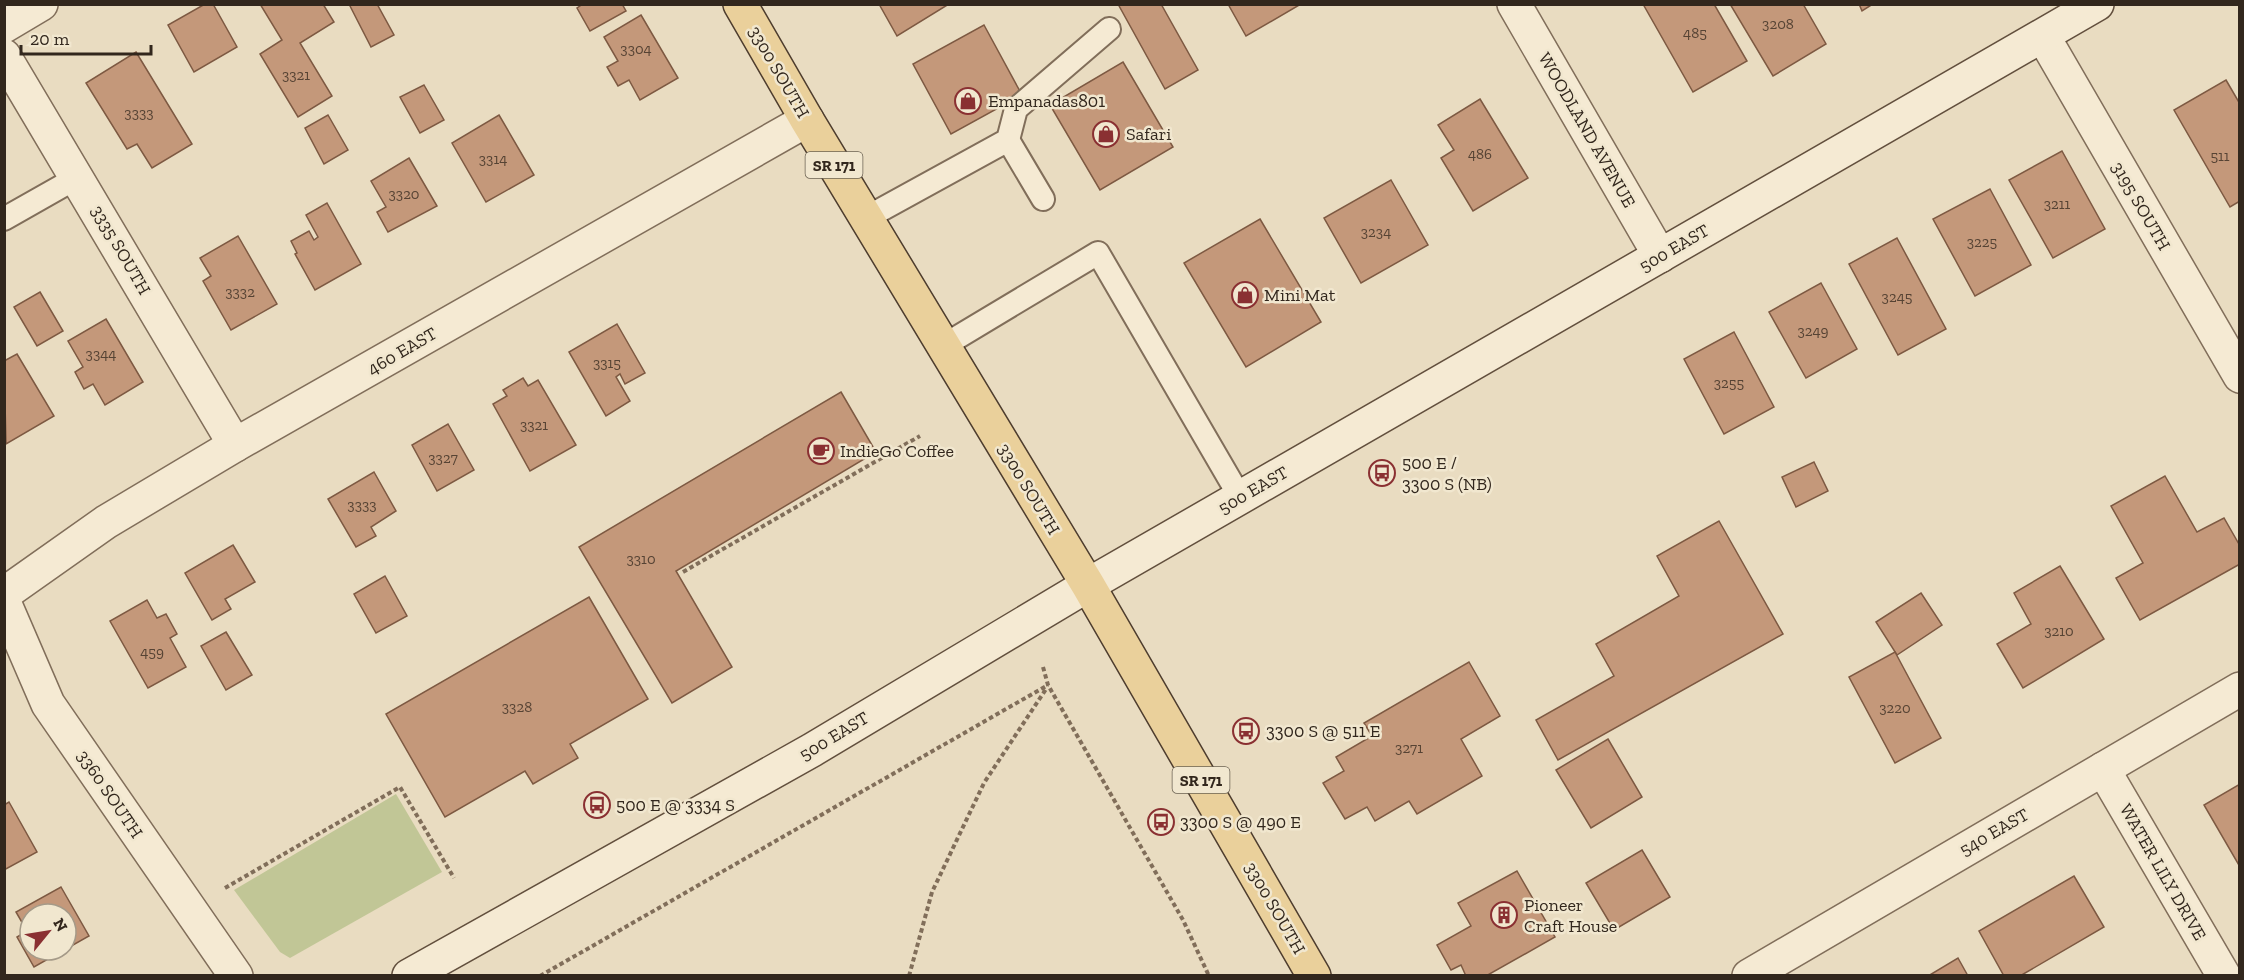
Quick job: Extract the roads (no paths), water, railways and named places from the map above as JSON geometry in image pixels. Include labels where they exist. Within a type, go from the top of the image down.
[{"type":"main road","name":"3300 SOUTH","points":[[740,4],[807,120],[1088,585],[1314,975]]},
{"type":"street","points":[[4,26],[41,4]]},
{"type":"street","name":"WOODLAND AVENUE","points":[[1514,4],[1660,256]]},
{"type":"street","name":"500 EAST","points":[[409,975],[812,750],[1088,585],[2097,4]]},
{"type":"street","name":"3195 SOUTH","points":[[2043,36],[2240,376]]},
{"type":"street","name":"3335 SOUTH","points":[[4,57],[78,177],[235,445]]},
{"type":"street","name":"460 EAST","points":[[4,594],[106,522],[235,445],[807,120]]},
{"type":"street","name":"3360 SOUTH","points":[[4,602],[48,704],[237,975]]},
{"type":"street","name":"540 EAST","points":[[1749,975],[2240,689]]},
{"type":"street","name":"WATER LILY DRIVE","points":[[2103,769],[2223,975]]},
{"type":"lane","points":[[1043,199],[1008,140],[1016,109],[1109,29]]},
{"type":"lane","points":[[866,218],[1008,140]]},
{"type":"lane","points":[[4,219],[78,177]]},
{"type":"lane","points":[[943,346],[1098,253],[1240,497]]},
{"type":"place","name":"Empanadas801","points":[[968,101]]},
{"type":"place","name":"Safari","points":[[1106,134]]},
{"type":"place","name":"Mini Mat","points":[[1245,295]]},
{"type":"place","name":"IndieGo Coffee","points":[[821,451]]},
{"type":"place","name":"500 E / 3300 S (NB)","points":[[1382,473]]},
{"type":"place","name":"3300 S @ 511 E","points":[[1246,731]]},
{"type":"place","name":"500 E @ 3334 S","points":[[597,805]]},
{"type":"place","name":"3300 S @ 490 E","points":[[1161,822]]},
{"type":"place","name":"Pioneer Craft House","points":[[1504,915]]}]
